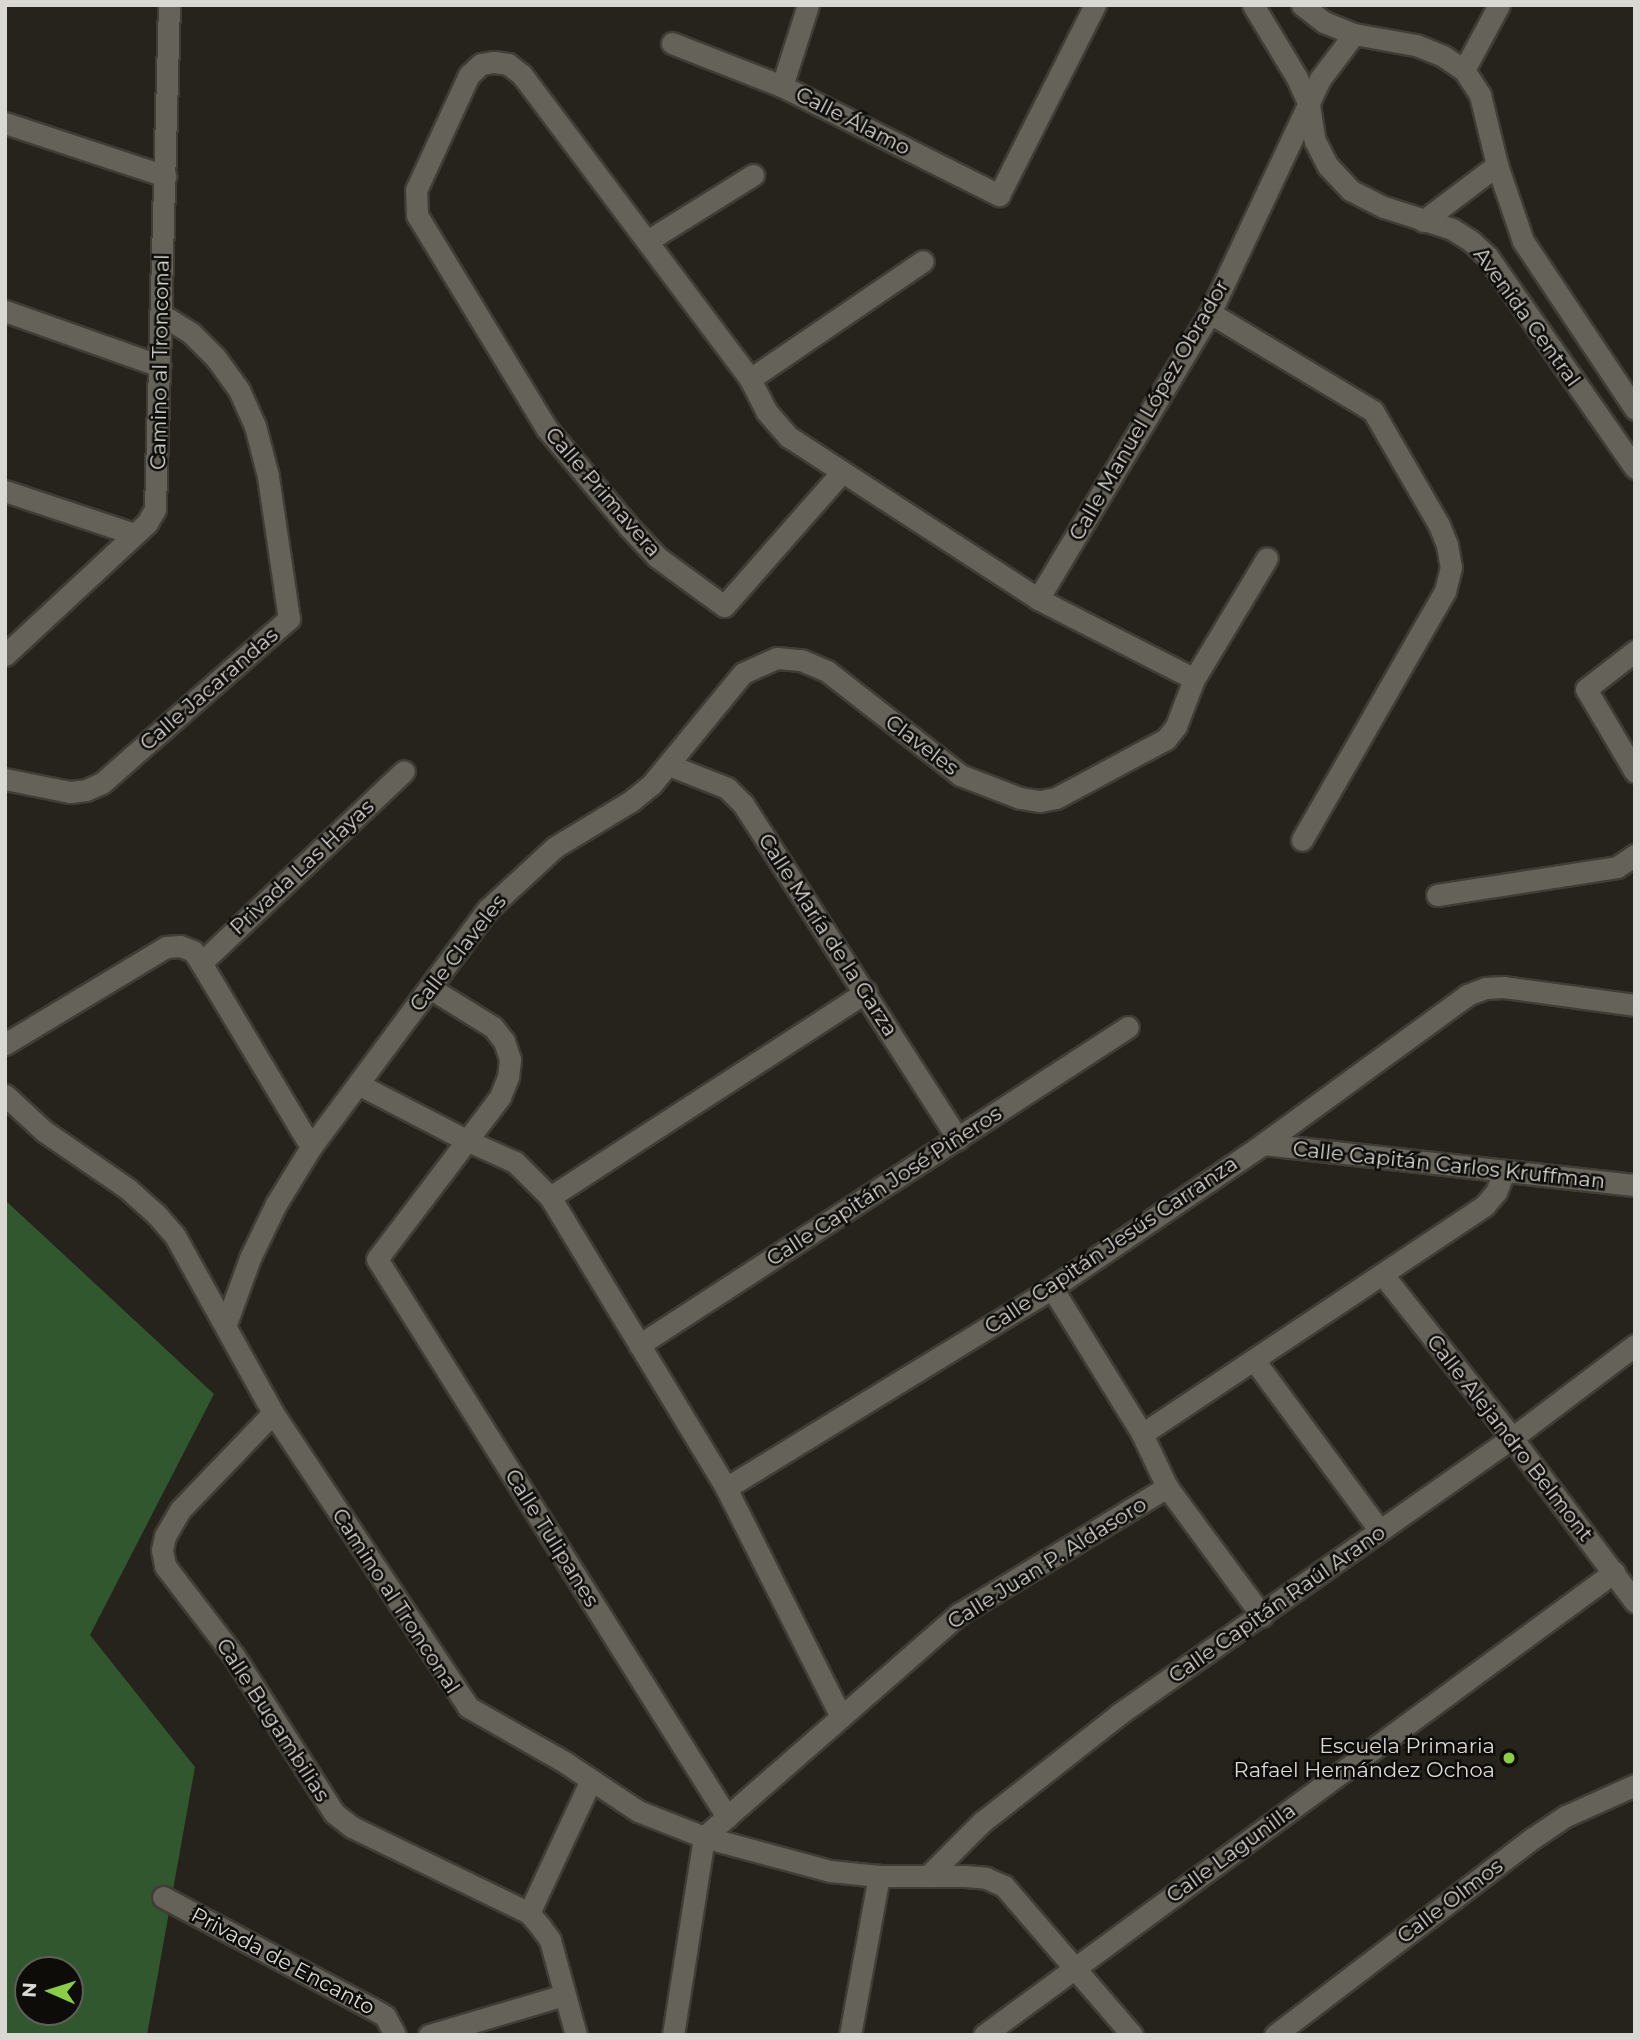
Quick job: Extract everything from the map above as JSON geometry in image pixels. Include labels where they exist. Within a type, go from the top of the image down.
[{"type":"street","name":"Camino al Tronconal","points":[[5,655],[147,523],[155,509],[169,5]]},
{"type":"street","name":"Calle Álamo","points":[[808,5],[782,86],[999,195],[1095,5]]},
{"type":"street","name":"Avenida Central","points":[[1254,5],[1297,78],[1309,105],[1315,141],[1328,166],[1350,190],[1384,207],[1452,229],[1471,241],[1488,257],[1635,468]]},
{"type":"street","name":"Avenida Central","points":[[1302,5],[1324,22],[1354,34],[1416,45],[1443,56],[1464,70],[1480,95],[1489,124],[1496,165],[1523,241],[1635,409]]},
{"type":"street","points":[[1464,70],[1499,5]]},
{"type":"street","name":"Calle Manuel López Obrador","points":[[1038,599],[1210,313],[1332,59],[1354,34]]},
{"type":"street","points":[[671,43],[782,86]]},
{"type":"street","name":"Calle Primavera","points":[[647,242],[522,75],[508,64],[494,62],[481,64],[469,75],[416,190],[417,215],[547,429],[657,557],[724,606],[841,473]]},
{"type":"street","points":[[5,123],[165,176]]},
{"type":"street","points":[[1423,220],[1496,165]]},
{"type":"street","points":[[753,175],[647,242],[750,379],[766,411],[789,437],[841,473],[1038,599],[1194,679]]},
{"type":"street","points":[[750,379],[923,261]]},
{"type":"street","points":[[5,311],[160,366]]},
{"type":"street","points":[[1210,313],[1373,411],[1440,524],[1451,567],[1445,591],[1302,840]]},
{"type":"street","name":"Calle Jacarandas","points":[[5,779],[70,792],[86,790],[102,783],[289,619],[268,476],[255,426],[239,390],[216,358],[191,333],[161,314]]},
{"type":"street","points":[[5,491],[134,534]]},
{"type":"street","name":"Claveles","points":[[777,658],[800,660],[827,671],[960,775],[1020,798],[1040,801],[1056,798],[1166,739],[1177,726],[1194,679],[1267,558]]},
{"type":"street","points":[[1635,651],[1586,689],[1635,772]]},
{"type":"street","name":"Calle Claveles","points":[[226,1324],[250,1258],[276,1204],[311,1147],[488,909],[555,847],[631,801],[668,765],[736,679],[757,664],[777,658]]},
{"type":"street","name":"Calle María de la Garza","points":[[668,765],[727,788],[743,804],[958,1139]]},
{"type":"street","name":"Privada Las Hayas","points":[[201,963],[404,771]]},
{"type":"street","points":[[1437,895],[1626,861]]},
{"type":"street","points":[[5,1044],[166,947],[180,946],[192,951],[201,963],[311,1147]]},
{"type":"street","points":[[430,988],[493,1027],[504,1041],[510,1059],[508,1077],[500,1097],[468,1141]]},
{"type":"street","name":"Calle Capitán Jesús Carranza","points":[[726,1488],[1052,1288],[1263,1144],[1467,995],[1485,988],[1504,988],[1635,1005]]},
{"type":"street","points":[[550,1197],[866,992]]},
{"type":"street","name":"Calle Capitán José Piñeros","points":[[639,1345],[1128,1027]]},
{"type":"street","points":[[358,1083],[468,1141],[515,1162],[550,1197],[726,1488],[841,1717]]},
{"type":"street","name":"Camino al Tronconal","points":[[5,1095],[44,1131],[128,1189],[156,1214],[175,1236],[273,1413],[468,1707],[638,1811],[704,1837],[830,1871],[878,1876],[986,1878],[1003,1886],[1132,2035]]},
{"type":"street","name":"Calle Tulipanes","points":[[468,1141],[377,1259],[727,1817]]},
{"type":"street","name":"Calle Capitán Carlos Kruffman","points":[[1263,1144],[1635,1185]]},
{"type":"street","points":[[1142,1434],[1485,1205],[1496,1192],[1504,1172]]},
{"type":"street","name":"Calle Alejandro Belmont","points":[[1383,1275],[1512,1437],[1635,1602]]},
{"type":"street","name":"Calle Juan P. Aldasoro","points":[[704,1837],[959,1614],[1167,1487],[1142,1434],[1052,1288]]},
{"type":"street","name":"Calle Capitán Raúl Arano","points":[[929,1875],[982,1822],[1118,1714],[1262,1616],[1512,1437],[1635,1345]]},
{"type":"street","points":[[1254,1360],[1380,1531]]},
{"type":"street","name":"Calle Bugambilias","points":[[273,1413],[180,1510],[165,1536],[162,1550],[165,1566],[234,1656],[334,1813],[352,1827],[529,1913]]},
{"type":"street","points":[[1167,1487],[1262,1616]]},
{"type":"street","name":"Calle Lagunilla","points":[[984,2035],[1614,1572]]},
{"type":"street","points":[[576,2035],[550,1940],[529,1913],[591,1780]]},
{"type":"street","name":"Calle Olmos","points":[[1275,2035],[1533,1838],[1566,1816],[1635,1785]]},
{"type":"street","points":[[673,2035],[704,1837]]},
{"type":"street","points":[[850,2035],[878,1876]]},
{"type":"street","name":"Privada de Encanto","points":[[163,1897],[385,2016],[395,2035]]},
{"type":"street","points":[[429,2035],[565,1995]]},
{"type":"green space","points":[[5,1200],[214,1394],[90,1635],[195,1767],[147,2035],[5,2035]]},
{"type":"place","name":"Escuela Primaria Rafael Hernández Ochoa","points":[[1509,1758]]}]
